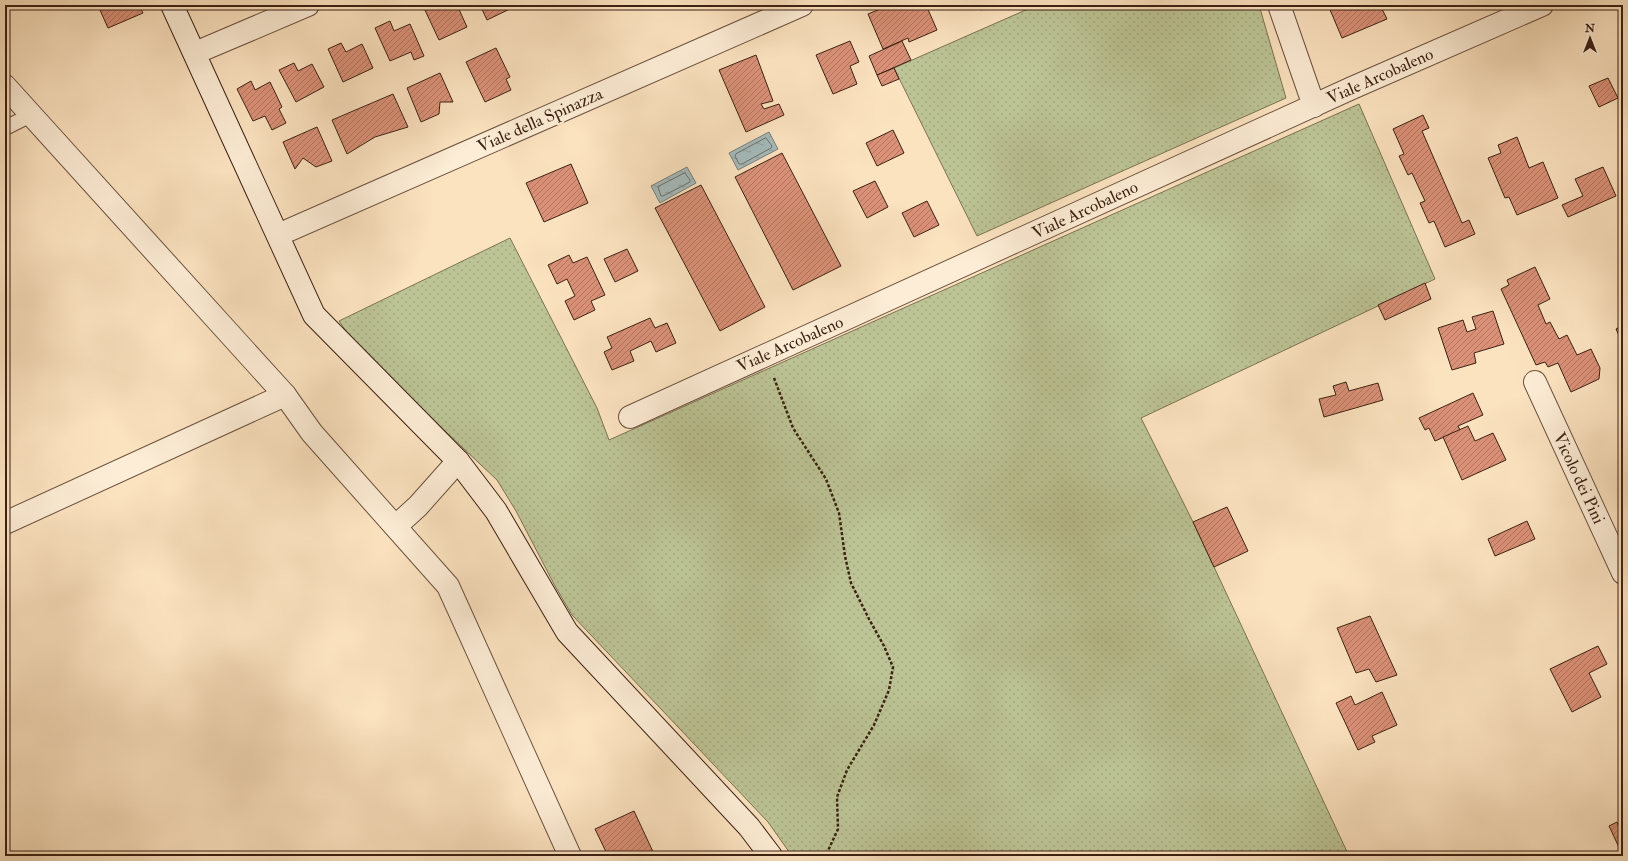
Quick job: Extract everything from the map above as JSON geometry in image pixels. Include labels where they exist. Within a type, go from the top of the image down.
[{"type":"street","points":[[172,5],[314,315],[458,461],[496,511],[567,632],[748,827],[771,856]]},
{"type":"street","points":[[195,53],[308,5]]},
{"type":"street","name":"Viale della Spinazza","points":[[278,235],[802,5]]},
{"type":"street","points":[[1279,5],[1314,106]]},
{"type":"street","name":"Viale Arcobaleno","points":[[630,417],[1314,106],[1542,5]]},
{"type":"street","points":[[5,86],[285,395],[312,433],[448,586],[570,856]]},
{"type":"street","name":"Vicolo dei Pini","points":[[1535,382],[1623,573]]},
{"type":"street","points":[[5,523],[285,395]]},
{"type":"street","points":[[396,526],[418,506],[458,461]]},
{"type":"lane","points":[[5,128],[31,115]]},
{"type":"path","points":[[764,356],[793,428],[826,479],[840,513],[845,556],[851,583],[884,646],[893,667],[889,690],[874,725],[847,770],[837,797],[838,829],[827,853],[824,856]]},
{"type":"green space","points":[[1037,5],[1259,5],[1286,98],[977,236],[894,68]]},
{"type":"green space","points":[[1359,104],[1435,279],[1141,418],[1193,522],[1349,856],[792,856],[768,822],[572,615],[555,586],[516,511],[497,480],[360,351],[339,321],[510,238],[597,408],[609,440]]},
{"type":"water","points":[[769,132],[778,149],[738,170],[729,153]]},
{"type":"water","points":[[687,167],[696,183],[660,203],[651,186]]},
{"type":"building","points":[[111,5],[139,5],[143,13],[108,28],[100,10]]},
{"type":"building","points":[[431,5],[441,5],[443,8],[449,5],[457,5],[467,27],[439,40],[424,8]]},
{"type":"building","points":[[480,5],[515,5],[516,6],[487,20]]},
{"type":"building","points":[[890,5],[926,5],[937,30],[909,42],[908,38],[883,49],[868,14]]},
{"type":"building","points":[[979,5],[991,5],[981,10]]},
{"type":"building","points":[[1328,5],[1380,5],[1387,19],[1342,38]]},
{"type":"building","points":[[390,21],[394,31],[410,24],[424,56],[414,60],[411,52],[390,61],[375,28]]},
{"type":"building","points":[[850,41],[859,62],[850,66],[857,84],[833,94],[816,55]]},
{"type":"building","points":[[902,41],[911,60],[877,75],[869,56]]},
{"type":"building","points":[[341,43],[346,52],[362,44],[373,68],[343,82],[328,49]]},
{"type":"building","points":[[496,48],[510,77],[506,79],[511,90],[485,102],[466,62]]},
{"type":"building","points":[[756,55],[773,101],[761,104],[764,109],[779,104],[784,115],[746,132],[719,70]]},
{"type":"building","points":[[294,63],[298,71],[312,64],[324,87],[296,102],[279,70]]},
{"type":"building","points":[[894,68],[899,79],[882,86],[877,75]]},
{"type":"building","points":[[440,73],[453,102],[440,102],[439,114],[421,122],[407,88]]},
{"type":"building","points":[[1608,78],[1618,98],[1599,107],[1589,86]]},
{"type":"building","points":[[251,81],[255,90],[270,82],[282,107],[279,109],[286,123],[272,130],[265,116],[253,121],[237,89]]},
{"type":"building","points":[[393,94],[408,127],[375,137],[347,154],[332,120]]},
{"type":"building","points":[[1423,115],[1429,128],[1422,131],[1462,223],[1469,220],[1475,234],[1445,247],[1434,221],[1429,223],[1420,203],[1425,201],[1412,173],[1408,175],[1399,156],[1404,154],[1393,129]]},
{"type":"building","points":[[317,127],[332,161],[316,167],[303,158],[295,169],[283,142]]},
{"type":"building","points":[[893,130],[904,153],[877,166],[866,143]]},
{"type":"building","points":[[1517,137],[1529,168],[1543,162],[1558,198],[1517,215],[1509,197],[1505,198],[1488,158],[1501,153],[1498,145]]},
{"type":"building","points":[[782,153],[841,266],[793,290],[735,177]]},
{"type":"building","points":[[571,164],[588,203],[544,222],[526,183]]},
{"type":"building","points":[[1603,167],[1616,196],[1568,217],[1562,205],[1583,196],[1575,179]]},
{"type":"building","points":[[875,181],[888,207],[867,218],[853,191]]},
{"type":"building","points":[[701,185],[765,307],[720,331],[655,208]]},
{"type":"building","points":[[927,201],[939,225],[914,237],[902,213]]},
{"type":"building","points":[[627,249],[638,271],[615,282],[604,259]]},
{"type":"building","points":[[569,255],[573,263],[587,257],[605,295],[591,301],[595,310],[574,320],[565,301],[575,296],[567,279],[557,284],[548,265]]},
{"type":"building","points":[[1535,267],[1550,299],[1538,305],[1546,324],[1550,322],[1559,339],[1567,335],[1577,355],[1591,349],[1600,368],[1599,379],[1571,392],[1558,363],[1548,367],[1545,362],[1536,365],[1501,289],[1509,285],[1507,280]]},
{"type":"building","points":[[1425,283],[1431,299],[1385,320],[1378,305]]},
{"type":"building","points":[[1493,311],[1504,344],[1474,353],[1476,363],[1452,370],[1438,328],[1463,320],[1467,332],[1476,329],[1472,317]]},
{"type":"building","points":[[650,318],[655,328],[667,323],[676,343],[656,352],[651,341],[630,351],[634,361],[612,370],[604,352],[612,348],[607,337]]},
{"type":"building","points":[[1623,325],[1623,344],[1616,329]]},
{"type":"building","points":[[1346,382],[1349,391],[1378,383],[1383,400],[1324,417],[1319,399],[1336,395],[1333,386]]},
{"type":"building","points":[[1473,393],[1483,415],[1458,426],[1460,430],[1435,441],[1429,428],[1425,430],[1419,418]]},
{"type":"building","points":[[1468,426],[1475,441],[1493,433],[1506,460],[1462,480],[1443,437]]},
{"type":"building","points":[[1227,507],[1248,551],[1214,567],[1193,522]]},
{"type":"building","points":[[1527,521],[1535,539],[1495,556],[1488,539]]},
{"type":"building","points":[[1370,616],[1397,675],[1376,682],[1369,669],[1356,673],[1337,628]]},
{"type":"building","points":[[1598,646],[1607,664],[1589,673],[1601,697],[1572,712],[1550,669]]},
{"type":"building","points":[[1382,692],[1397,725],[1372,736],[1375,742],[1358,750],[1336,703],[1351,696],[1355,705]]},
{"type":"building","points":[[634,811],[655,856],[608,856],[595,829]]},
{"type":"building","points":[[1617,822],[1620,830],[1623,829],[1623,856],[1609,826]]}]
